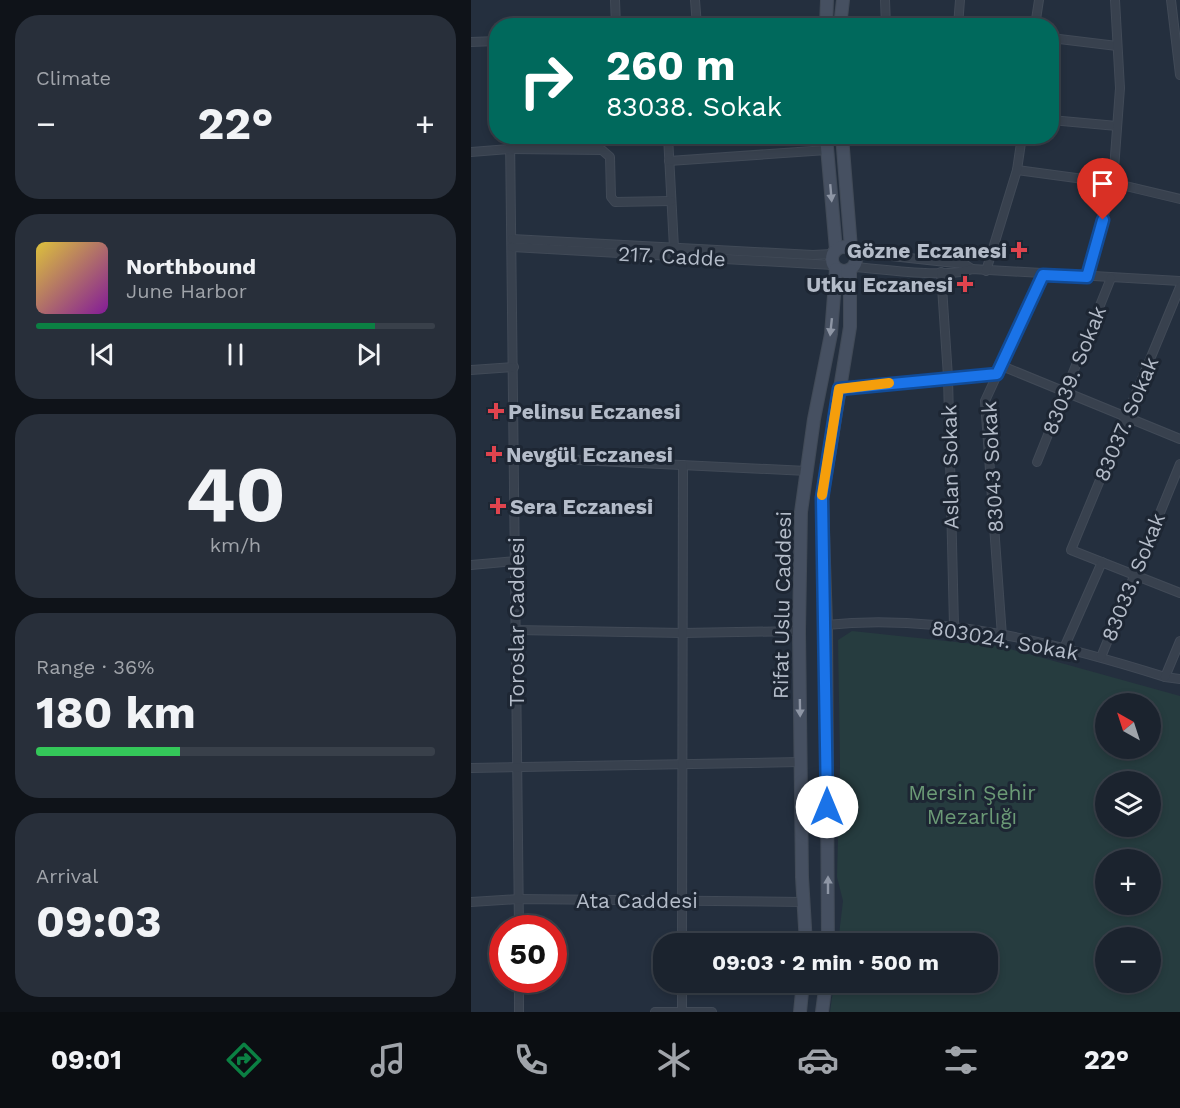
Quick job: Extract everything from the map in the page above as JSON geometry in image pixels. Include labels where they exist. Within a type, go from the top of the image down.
[{"type":"main road","points":[[826,18],[827,0]]},
{"type":"main road","points":[[841,18],[843,0]]},
{"type":"main road","name":"Rifat Uslu Caddesi","points":[[805,933],[800,762],[801,512],[831,333],[834,259],[827,144]]},
{"type":"main road","name":"Rifat Uslu Caddesi","points":[[828,933],[826,625],[822,498],[850,327],[853,250],[843,144]]},
{"type":"main road","points":[[852,268],[834,259],[840,247],[853,250]]},
{"type":"main road","points":[[800,1012],[802,993]]},
{"type":"main road","points":[[822,1012],[825,993]]},
{"type":"street","points":[[615,0],[616,18]]},
{"type":"street","points":[[695,0],[696,18]]},
{"type":"street","points":[[885,0],[886,18]]},
{"type":"street","points":[[959,18],[960,0]]},
{"type":"street","points":[[1036,18],[1039,0]]},
{"type":"street","points":[[1087,277],[1113,183],[1120,88],[1115,0]]},
{"type":"street","points":[[1171,0],[1180,75]]},
{"type":"street","points":[[1059,39],[1117,46]]},
{"type":"street","points":[[471,42],[489,41]]},
{"type":"street","points":[[1059,121],[1117,126]]},
{"type":"street","name":"Toroslar Caddesi","points":[[509,144],[514,367],[519,915]]},
{"type":"street","points":[[668,144],[674,248]]},
{"type":"street","points":[[986,271],[1017,170],[1021,144]]},
{"type":"street","points":[[471,152],[509,149],[602,150],[610,157],[612,200],[671,201]]},
{"type":"street","points":[[669,161],[827,150]]},
{"type":"street","points":[[1017,170],[1113,183],[1180,199]]},
{"type":"street","name":"217. Cadde","points":[[512,243],[674,248],[834,259]]},
{"type":"street","name":"217. Cadde","points":[[512,243],[834,259]]},
{"type":"street","points":[[853,250],[964,264],[968,271]]},
{"type":"street","points":[[852,268],[941,272],[986,271],[1180,281]]},
{"type":"street","name":"Aslan Sokak","points":[[941,272],[948,377],[954,626]]},
{"type":"street","name":"83043 Sokak","points":[[1002,636],[985,401],[1043,275]]},
{"type":"street","name":"83039. Sokak","points":[[1037,462],[1063,392],[1111,278]]},
{"type":"street","name":"83037. Sokak","points":[[1102,562],[1071,550],[1180,287]]},
{"type":"street","points":[[471,370],[514,367]]},
{"type":"street","points":[[839,389],[1000,370],[1063,392],[1180,439]]},
{"type":"street","points":[[515,457],[807,471]]},
{"type":"street","name":"83033. Sokak","points":[[1101,657],[1133,574],[1180,464]]},
{"type":"street","points":[[682,933],[683,465]]},
{"type":"street","points":[[471,565],[516,561]]},
{"type":"street","points":[[1064,648],[1102,562],[1180,593]]},
{"type":"street","name":"803024. Sokak","points":[[826,625],[852,622],[954,626],[1064,648],[1165,677],[1180,679]]},
{"type":"street","points":[[516,630],[683,633],[799,631]]},
{"type":"street","points":[[1165,677],[1180,641]]},
{"type":"street","points":[[471,768],[800,762]]},
{"type":"street","name":"Ata Caddesi","points":[[471,902],[518,899],[803,902]]},
{"type":"street","points":[[519,993],[519,1012]]},
{"type":"street","points":[[682,993],[682,1011]]},
{"type":"street","points":[[655,1012],[712,1012]]},
{"type":"green space","name":"Mersin Şehir Mezarlığı","points":[[852,631],[1003,647],[1180,696],[1180,1012],[830,1012],[833,993],[998,993],[998,933],[839,933],[843,901],[837,877],[840,764],[838,640]]},
{"type":"slow traffic","points":[[822,495],[839,389],[889,383]]},
{"type":"place","name":"Gözne Eczanesi","points":[[1019,250]]},
{"type":"place","name":"Utku Eczanesi","points":[[965,284]]},
{"type":"place","name":"Pelinsu Eczanesi","points":[[496,411]]},
{"type":"place","name":"Nevgül Eczanesi","points":[[494,454]]},
{"type":"place","name":"Sera Eczanesi","points":[[498,506]]},
{"type":"route","points":[[827,807],[826,625],[822,498],[839,389],[997,374],[1043,275],[1087,277],[1103,220]]}]
